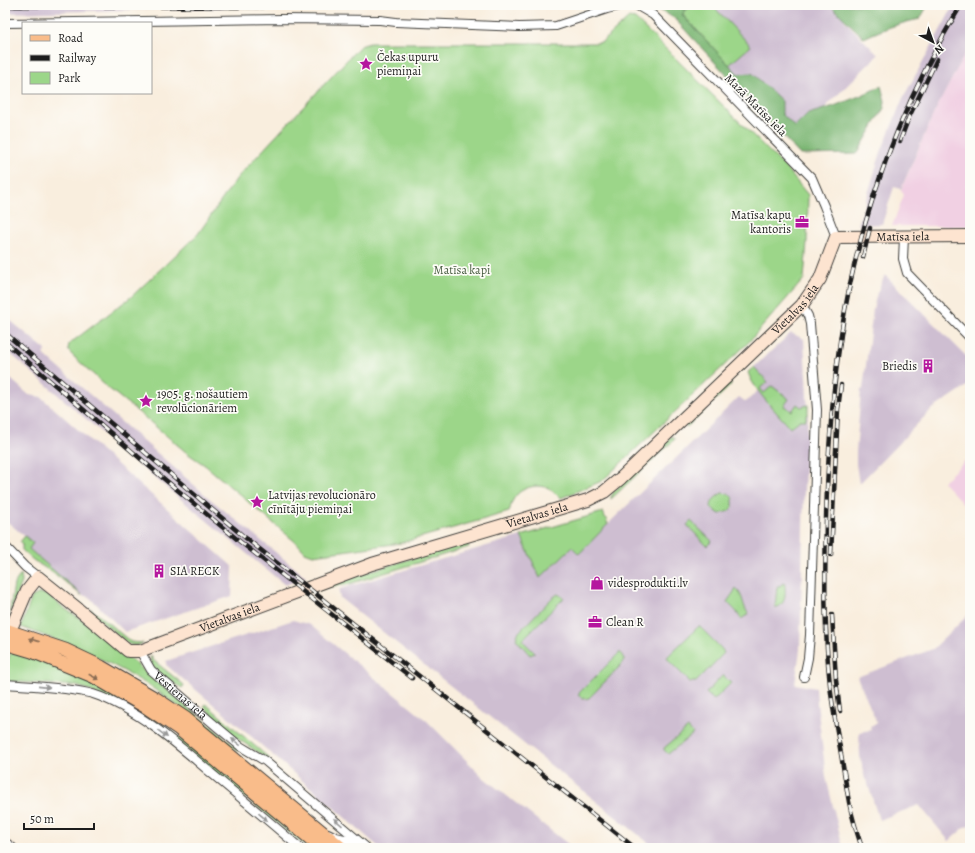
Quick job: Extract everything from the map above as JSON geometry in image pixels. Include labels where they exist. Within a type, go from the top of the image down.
[{"type":"main road","name":"Vestienas iela","points":[[8,634],[65,650],[101,667],[156,699],[186,719],[342,848]]},
{"type":"main road","points":[[8,634],[32,651],[93,676],[148,708],[178,728],[322,848]]},
{"type":"street","name":"Mazā Matīsa iela","points":[[76,22],[282,19],[380,20],[519,27],[556,26],[613,7],[636,5],[653,15],[812,178],[836,237]]},
{"type":"street","name":"Mazā Matīsa iela","points":[[7,23],[22,23]]},
{"type":"street","name":"Matīsa iela","points":[[836,237],[970,236]]},
{"type":"street","name":"Vietalvas iela","points":[[140,651],[372,564],[554,511],[588,500],[600,494],[621,478],[802,305],[820,279],[836,237]]},
{"type":"street","points":[[904,237],[903,259],[907,273],[970,338]]},
{"type":"street","points":[[802,305],[808,316],[811,330],[818,410],[810,635],[808,658],[804,677]]},
{"type":"street","points":[[5,546],[25,567],[128,651],[140,651]]},
{"type":"street","points":[[8,634],[27,591],[38,577]]},
{"type":"street","name":"Vestienas iela","points":[[140,651],[151,670],[240,746],[264,761],[364,846]]},
{"type":"street","points":[[5,684],[77,691],[109,700],[147,722],[181,747],[300,848]]},
{"type":"street","name":"Vestienas iela","points":[[318,828],[336,837],[346,838],[364,846]]},
{"type":"street","points":[[5,842],[13,848]]},
{"type":"shaded area","points":[[5,5],[334,5],[5,13]]},
{"type":"shaded area","points":[[658,5],[859,5],[844,20],[878,55],[793,139],[674,18]]},
{"type":"shaded area","points":[[954,5],[970,5],[970,44],[933,115],[901,189],[894,187],[882,224],[858,225],[881,152],[903,98]]},
{"type":"shaded area","points":[[970,44],[970,226],[892,226],[904,195],[901,190],[933,115]]},
{"type":"shaded area","points":[[885,275],[970,360],[970,384],[931,410],[859,484],[856,452],[861,390],[863,389],[873,309],[877,293]]},
{"type":"shaded area","points":[[5,316],[46,350],[43,354],[209,498],[306,577],[285,585],[138,464],[5,349]]},
{"type":"shaded area","points":[[791,333],[804,339],[808,414],[804,489],[800,650],[795,684],[816,688],[826,777],[843,848],[655,848],[340,598],[340,589],[603,512],[608,524],[739,397],[746,402],[767,382],[754,367]]},
{"type":"shaded area","points":[[5,374],[29,395],[41,397],[233,567],[232,596],[125,632],[89,597],[82,595],[29,549],[33,543],[5,520]]},
{"type":"shaded area","points":[[970,456],[970,511],[943,482]]},
{"type":"shaded area","points":[[970,613],[970,826],[965,827],[949,841],[919,805],[879,820],[867,781],[865,779],[860,756],[859,732],[871,730],[870,727],[877,723],[857,677],[933,649]]},
{"type":"shaded area","points":[[293,620],[310,625],[427,721],[484,778],[573,848],[380,848],[166,665],[166,661]]},
{"type":"green space","points":[[651,5],[688,5],[682,15],[738,74],[752,73],[782,101],[782,114],[795,127],[808,114],[834,106],[881,86],[885,101],[884,108],[857,154],[800,155],[674,18]]},
{"type":"green space","points":[[692,5],[712,5],[751,46],[729,65],[682,14]]},
{"type":"green space","points":[[830,5],[928,5],[920,19],[905,22],[864,38]]},
{"type":"green space","name":"Matīsa kapi","points":[[629,18],[635,19],[652,35],[785,167],[808,195],[807,242],[804,279],[748,343],[602,481],[561,498],[548,488],[533,486],[519,492],[512,502],[509,512],[401,543],[313,555],[305,552],[299,545],[206,466],[187,453],[107,387],[70,353],[68,349],[69,344],[131,297],[198,234],[237,178],[360,46],[370,43],[597,43],[602,42]]},
{"type":"green space","points":[[754,367],[768,382],[760,388],[764,393],[772,386],[789,399],[784,406],[792,411],[797,404],[801,407],[808,405],[806,420],[800,420],[790,428],[755,386],[748,372]]},
{"type":"green space","points":[[728,384],[732,384],[687,427],[685,424]]},
{"type":"green space","points":[[672,436],[675,439],[611,499],[614,491]]},
{"type":"green space","points":[[722,493],[729,494],[733,498],[733,507],[729,511],[720,514],[711,508],[711,505],[714,499]]},
{"type":"green space","points":[[603,512],[608,524],[579,554],[572,547],[540,578],[521,536]]},
{"type":"green space","points":[[691,521],[712,541],[707,546],[687,525]]},
{"type":"green space","points":[[25,536],[33,543],[29,549],[82,595],[59,577],[33,560],[22,550],[22,544],[20,542]]},
{"type":"green space","points":[[467,542],[469,547],[349,584],[318,590],[357,575]]},
{"type":"green space","points":[[21,574],[22,582],[9,616],[14,584]]},
{"type":"green space","points":[[785,583],[784,600],[781,605],[775,607],[777,587]]},
{"type":"green space","points":[[736,589],[739,592],[749,614],[741,619],[736,611],[727,602]]},
{"type":"green space","points":[[40,593],[48,595],[91,626],[238,749],[238,752],[167,698],[141,681],[91,655],[21,627],[32,597]]},
{"type":"green space","points":[[558,594],[564,598],[522,640],[535,653],[530,655],[516,639],[518,633],[552,598]]},
{"type":"green space","points":[[90,608],[131,642],[143,643],[139,645],[128,644],[94,615]]},
{"type":"green space","points":[[699,626],[722,649],[724,653],[696,682],[690,682],[669,661],[667,657]]},
{"type":"green space","points":[[12,650],[92,681],[118,695],[144,712],[194,748],[313,848],[307,848],[157,725],[86,689],[77,686],[5,681],[5,667]]},
{"type":"green space","points":[[620,652],[624,659],[623,663],[589,698],[584,699],[578,694]]},
{"type":"green space","points":[[151,656],[153,660],[184,685],[182,688],[166,679],[156,671],[151,662]]},
{"type":"green space","points":[[723,675],[731,683],[714,700],[706,693]]},
{"type":"green space","points":[[206,704],[269,758],[269,760],[231,734],[204,706]]},
{"type":"green space","points":[[688,728],[693,734],[668,754],[664,748]]},
{"type":"railway","points":[[5,6],[261,7],[289,5]]},
{"type":"railway","points":[[862,848],[850,808],[828,664],[825,581],[826,519],[830,431],[836,372],[844,313],[850,284],[869,211],[881,175],[909,105],[942,38],[961,5]]},
{"type":"railway","points":[[900,141],[909,117],[937,59]]},
{"type":"railway","points":[[863,257],[870,228]]},
{"type":"railway","points":[[5,333],[242,535],[635,848]]},
{"type":"railway","points":[[5,342],[163,478],[238,540],[412,678]]},
{"type":"railway","points":[[831,555],[838,409],[841,385]]},
{"type":"railway","points":[[832,615],[836,680],[840,711]]},
{"type":"place","name":"Čekas upuru piemiņai","points":[[366,64]]},
{"type":"place","name":"Matīsa kapu kantoris","points":[[802,222]]},
{"type":"place","name":"Briedis","points":[[928,366]]},
{"type":"place","name":"1905. g. nošautiem revolūcionāriem","points":[[146,401]]},
{"type":"place","name":"Latvijas revolucionāro cīnītāju piemiņai","points":[[257,502]]},
{"type":"place","name":"SIA RECK","points":[[159,571]]},
{"type":"place","name":"videsprodukti.lv","points":[[597,583]]},
{"type":"place","name":"Clean R","points":[[595,622]]}]
